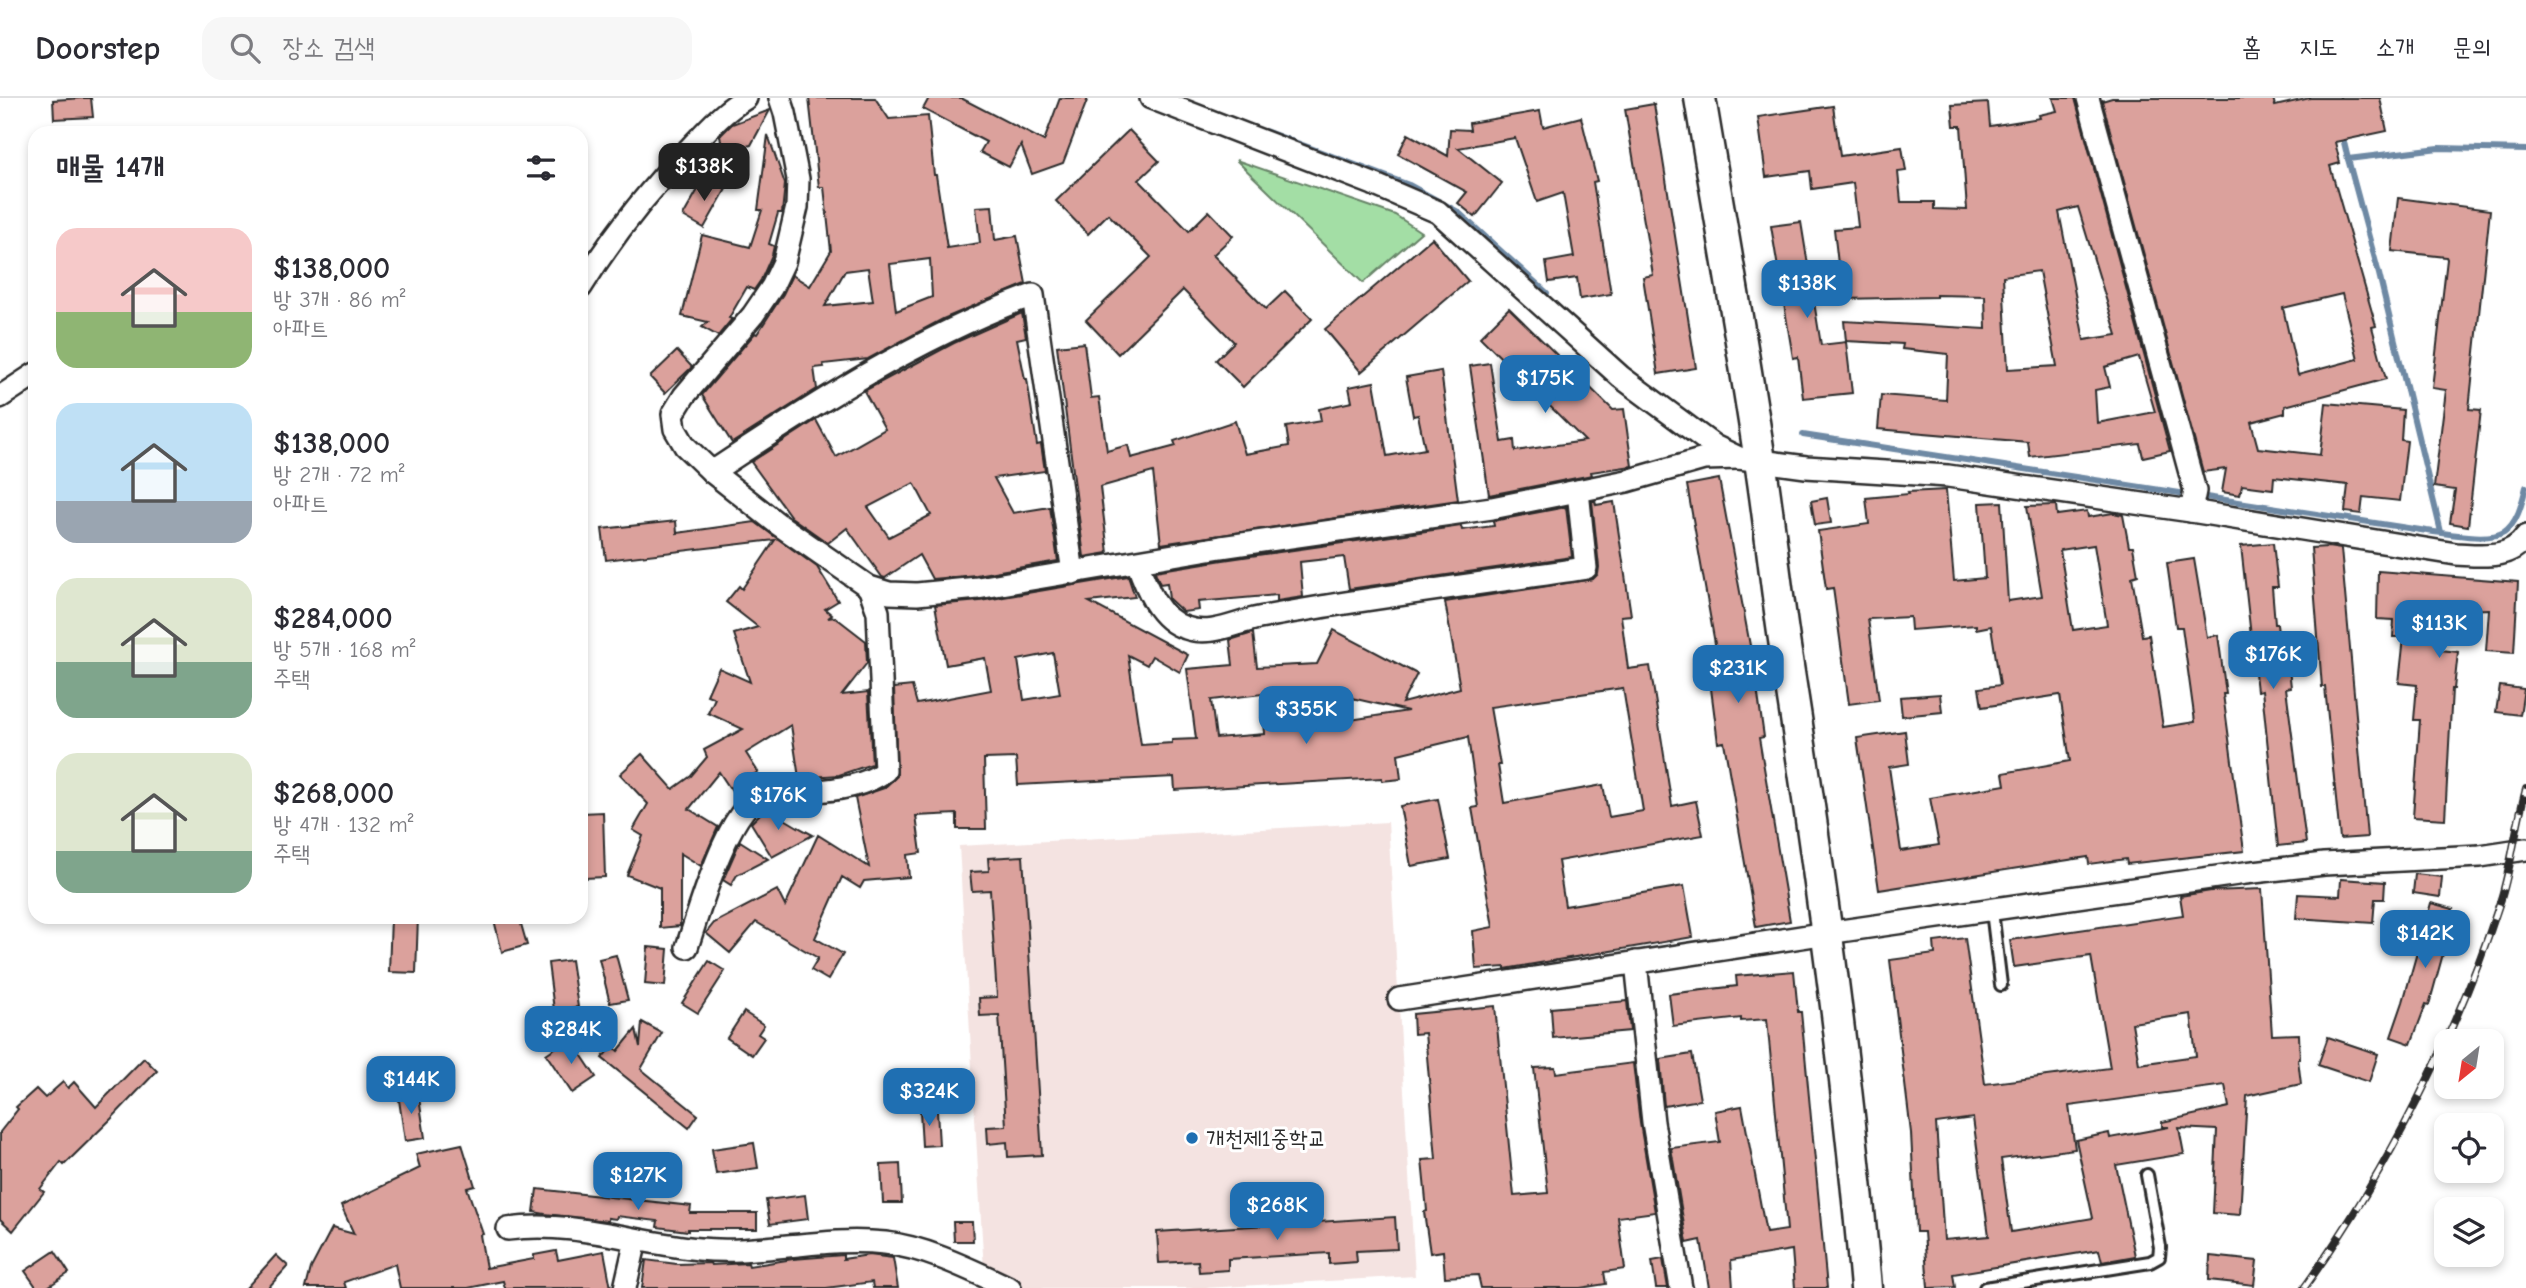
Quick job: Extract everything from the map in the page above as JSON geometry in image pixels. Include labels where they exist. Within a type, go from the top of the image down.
[{"type":"main road","points":[[1700,98],[1750,460],[1827,933],[1858,1191],[1866,1288]]},
{"type":"street","points":[[588,276],[637,204],[727,109],[746,98]]},
{"type":"street","points":[[780,98],[798,179],[797,207],[784,262],[772,287],[753,315],[684,396],[673,414],[674,429],[685,446],[712,472],[778,524],[869,587],[889,593],[917,594],[1073,573],[1221,547],[1492,508],[1627,481],[1704,459],[1750,460],[1948,476],[2193,501],[2429,549],[2480,555],[2506,553],[2520,546],[2526,536]]},
{"type":"street","points":[[1150,98],[1397,193],[1438,212],[1620,377],[1714,446],[1750,460]]},
{"type":"street","points":[[2088,98],[2193,501]]},
{"type":"street","points":[[712,472],[804,412],[950,328],[1032,295],[1073,573]]},
{"type":"street","points":[[0,397],[28,378]]},
{"type":"street","points":[[1137,562],[1145,584],[1170,620],[1199,632],[1214,630],[1254,619],[1325,606],[1586,568],[1578,491]]},
{"type":"street","points":[[687,947],[727,836],[747,807],[763,793],[832,789],[877,777],[885,771],[878,611],[869,587]]},
{"type":"street","points":[[1399,999],[1827,933],[2245,873],[2324,864],[2480,856],[2526,849]]},
{"type":"street","points":[[1636,962],[1653,1122],[1681,1288]]},
{"type":"street","points":[[508,1228],[569,1229],[699,1249],[768,1250],[814,1244],[886,1243],[914,1249],[1010,1288]]},
{"type":"street","points":[[625,1288],[636,1240]]},
{"type":"lane","points":[[1993,911],[2001,985]]},
{"type":"lane","points":[[1985,1288],[2150,1262],[2159,1257],[2160,1247],[2147,1175]]},
{"type":"shaded area","name":"개천제1중학교","points":[[1388,822],[1415,1276],[1204,1288],[985,1288],[959,846]]},
{"type":"green space","points":[[1236,160],[1395,215],[1421,232],[1363,283]]},
{"type":"building","points":[[91,98],[93,117],[54,119],[53,100]]},
{"type":"building","points":[[809,98],[875,98],[889,119],[928,116],[934,175],[947,248],[980,243],[976,207],[992,206],[995,240],[1017,236],[1026,284],[943,319],[868,359],[823,364],[824,367],[814,368],[817,389],[732,443],[702,395],[755,333],[757,334],[792,275],[810,286],[831,251],[824,187],[819,187]],"holes":[[[930,259],[932,297],[896,311],[890,264]],[[868,268],[873,301],[825,306],[845,271]]]},
{"type":"building","points":[[929,98],[961,98],[1044,141],[1060,98],[1088,98],[1063,163],[1032,174],[1021,145],[1009,167],[980,152],[986,142],[923,109]]},
{"type":"building","points":[[2053,98],[2075,98],[2170,451],[2143,457],[2140,444],[2030,457],[2028,442],[1878,429],[1881,395],[1946,400],[1948,354],[1902,349],[1903,344],[1846,341],[1844,321],[1986,329],[1985,296],[1842,299],[1834,229],[1858,227],[1853,183],[1812,189],[1810,171],[1766,177],[1758,117],[1833,106],[1840,156],[1902,147],[1906,171],[1898,172],[1901,202],[1934,202],[1934,209],[1967,210],[1961,126],[1954,126],[1952,105],[1988,103],[1990,126],[2040,118],[2039,115],[2057,111]],"holes":[[[2078,207],[2117,335],[2084,340],[2059,212]],[[2039,271],[2057,366],[2008,369],[2003,276]],[[2139,357],[2155,412],[2097,423],[2095,390],[2110,387],[2105,367]]]},
{"type":"building","points":[[2112,98],[2273,98],[2275,106],[2310,98],[2380,98],[2387,131],[2335,142],[2340,163],[2330,166],[2376,326],[2372,327],[2386,379],[2285,406],[2285,413],[2251,422],[2258,448],[2320,455],[2326,403],[2403,410],[2401,440],[2407,441],[2400,501],[2363,497],[2361,514],[2345,512],[2348,485],[2274,477],[2273,489],[2242,485],[2240,495],[2222,492],[2226,469],[2203,472],[2102,101]],"holes":[[[2342,294],[2358,359],[2298,375],[2283,308]]]},
{"type":"building","points":[[1654,104],[1696,368],[1658,374],[1643,277],[1653,275],[1625,109]]},
{"type":"building","points":[[770,110],[751,145],[723,151],[720,136],[732,124]]},
{"type":"building","points":[[1540,111],[1543,127],[1581,117],[1597,181],[1593,182],[1611,294],[1580,299],[1577,278],[1549,282],[1546,262],[1574,257],[1563,193],[1537,202],[1515,138],[1458,148],[1502,183],[1475,217],[1458,203],[1467,192],[1398,154],[1408,134],[1448,156],[1450,129],[1470,130],[1469,123]]},
{"type":"building","points":[[1129,130],[1159,161],[1139,180],[1189,231],[1209,211],[1233,236],[1213,255],[1266,309],[1285,291],[1312,319],[1243,387],[1216,360],[1234,342],[1183,290],[1118,354],[1086,320],[1151,257],[1108,214],[1088,234],[1056,201]]},
{"type":"building","points":[[768,135],[785,184],[782,213],[778,213],[769,244],[774,246],[772,255],[761,280],[754,290],[747,287],[729,318],[732,319],[718,336],[702,327],[708,322],[682,316],[702,235],[750,247],[762,210],[758,210]]},
{"type":"building","points":[[705,177],[726,189],[704,228],[683,216]]},
{"type":"building","points":[[2398,198],[2490,210],[2469,409],[2481,410],[2468,526],[2450,523],[2455,490],[2434,487],[2446,390],[2432,388],[2447,259],[2392,251]]},
{"type":"building","points":[[1801,222],[1821,345],[1846,342],[1852,393],[1803,398],[1798,357],[1793,358],[1771,226]]},
{"type":"building","points":[[1432,238],[1468,281],[1361,372],[1325,329]]},
{"type":"building","points":[[1509,308],[1613,410],[1624,409],[1632,466],[1591,472],[1592,475],[1489,495],[1470,366],[1490,363],[1502,442],[1514,440],[1515,451],[1585,441],[1480,337]]},
{"type":"building","points":[[1022,313],[1026,337],[1017,339],[1027,379],[1037,445],[1041,444],[1045,471],[994,478],[1013,513],[1050,507],[1058,561],[976,575],[932,579],[919,555],[885,578],[847,528],[828,543],[791,517],[751,462],[816,420],[836,457],[885,429],[864,391],[954,343]],"holes":[[[914,483],[931,515],[889,537],[868,507]]]},
{"type":"building","points":[[1084,343],[1091,398],[1099,397],[1107,451],[1128,445],[1131,458],[1176,446],[1174,441],[1235,421],[1245,454],[1289,446],[1286,427],[1321,421],[1319,409],[1352,402],[1349,387],[1374,382],[1387,456],[1425,449],[1418,415],[1413,416],[1406,377],[1441,371],[1458,500],[1161,544],[1153,472],[1100,487],[1108,553],[1084,557],[1057,346]]},
{"type":"building","points":[[677,351],[692,367],[665,393],[650,377]]},
{"type":"building","points":[[1719,479],[1754,667],[1764,737],[1759,738],[1790,921],[1756,927],[1724,742],[1718,743],[1709,673],[1720,672],[1687,485]]},
{"type":"building","points":[[1946,490],[1954,581],[1985,578],[1980,503],[2002,502],[2008,601],[2042,596],[2027,506],[2056,505],[2057,515],[2087,511],[2088,517],[2113,513],[2123,515],[2129,547],[2133,547],[2138,575],[2132,577],[2142,636],[2149,635],[2163,727],[2195,722],[2182,627],[2176,627],[2167,563],[2194,559],[2207,637],[2218,635],[2244,851],[2127,864],[2126,859],[2089,864],[2088,857],[1879,890],[1857,738],[1905,731],[1909,764],[1889,767],[1901,851],[1939,845],[1930,798],[2005,785],[2003,773],[2070,761],[2060,695],[1982,707],[1979,688],[2000,685],[1991,626],[1976,629],[1976,625],[1911,630],[1910,617],[1868,619],[1879,700],[1849,704],[1833,588],[1826,589],[1818,531],[1869,524],[1866,498],[1909,494],[1908,492]],"holes":[[[2094,545],[2107,625],[2073,630],[2060,550]]]},
{"type":"building","points":[[1827,498],[1831,523],[1815,525],[1811,501]]},
{"type":"building","points":[[1592,501],[1595,501],[1596,505],[1614,502],[1631,615],[1621,616],[1628,669],[1650,666],[1672,806],[1696,801],[1703,835],[1558,861],[1565,906],[1684,886],[1693,937],[1505,969],[1476,969],[1473,931],[1493,927],[1472,808],[1478,807],[1468,737],[1398,754],[1401,779],[1382,781],[1382,778],[1175,790],[1174,777],[1018,785],[1016,758],[984,759],[986,829],[957,829],[957,814],[916,816],[921,853],[907,855],[909,877],[864,881],[860,888],[842,877],[815,938],[843,954],[828,980],[811,970],[818,958],[756,922],[730,953],[706,933],[714,923],[777,890],[785,906],[818,835],[869,867],[855,798],[884,788],[897,776],[894,688],[912,686],[917,704],[991,690],[985,658],[946,665],[935,605],[980,601],[1128,576],[1135,597],[1089,602],[1188,655],[1180,672],[1152,656],[1147,665],[1128,655],[1141,745],[1196,739],[1187,669],[1233,665],[1230,640],[1253,633],[1257,667],[1317,664],[1334,630],[1417,674],[1402,703],[1460,688],[1445,602],[1593,579],[1598,574]],"holes":[[[1053,653],[1060,694],[1024,700],[1018,660]],[[1331,688],[1330,693],[1408,711],[1331,723],[1287,726],[1284,690]],[[1623,688],[1643,811],[1609,817],[1603,785],[1504,803],[1490,707]],[[1262,694],[1265,734],[1216,738],[1211,700]]]},
{"type":"building","points":[[1566,507],[1572,557],[1349,589],[1344,557],[1300,562],[1303,597],[1277,601],[1277,595],[1198,602],[1199,610],[1183,612],[1169,599],[1167,583],[1160,584],[1155,571],[1461,526],[1462,530],[1494,526],[1493,521]]},
{"type":"building","points":[[676,521],[677,533],[755,522],[817,567],[838,601],[825,609],[832,615],[828,618],[835,617],[866,641],[867,663],[842,695],[868,692],[872,764],[839,775],[799,778],[791,725],[746,753],[758,772],[730,788],[741,794],[737,799],[719,772],[689,809],[718,827],[701,866],[680,853],[680,926],[660,928],[660,888],[627,875],[643,836],[633,830],[648,804],[620,774],[642,754],[673,789],[691,776],[707,757],[704,750],[743,729],[708,713],[715,698],[707,695],[719,668],[750,682],[734,634],[758,627],[726,602],[739,586],[742,589],[775,540],[606,560],[602,529]]},
{"type":"building","points":[[2273,543],[2278,587],[2272,587],[2275,624],[2280,652],[2287,651],[2291,687],[2286,688],[2306,843],[2278,846],[2262,690],[2257,691],[2241,546]]},
{"type":"building","points":[[2311,548],[2341,549],[2367,837],[2340,839],[2325,687],[2322,687]]},
{"type":"building","points":[[2378,571],[2518,582],[2514,653],[2486,651],[2489,609],[2442,611],[2441,650],[2458,652],[2452,689],[2445,819],[2413,817],[2420,720],[2414,720],[2417,685],[2399,683],[2404,637],[2393,637],[2394,620],[2377,619]]},
{"type":"building","points":[[2500,686],[2524,689],[2520,715],[2496,712]]},
{"type":"building","points":[[1940,694],[1942,712],[1902,716],[1900,697]]},
{"type":"building","points":[[1438,799],[1450,859],[1411,866],[1400,806]]},
{"type":"building","points":[[766,808],[813,835],[772,857],[751,823]]},
{"type":"building","points":[[603,812],[605,877],[588,878],[588,813]]},
{"type":"building","points":[[740,841],[768,859],[737,875],[731,885],[723,880]]},
{"type":"building","points":[[1023,856],[1042,1155],[1008,1157],[1007,1142],[988,1144],[987,1127],[1006,1126],[999,1015],[980,1016],[979,998],[997,997],[990,890],[972,891],[970,872],[989,871],[988,858]]},
{"type":"building","points":[[2415,874],[2442,877],[2440,897],[2413,893]]},
{"type":"building","points":[[2341,879],[2385,882],[2384,899],[2375,899],[2373,923],[2296,918],[2298,894],[2340,896]]},
{"type":"building","points":[[2262,889],[2272,1035],[2299,1034],[2301,1084],[2247,1096],[2240,1215],[2213,1213],[2217,1130],[2179,1128],[2184,1154],[2116,1165],[2135,1256],[2102,1262],[2099,1250],[1953,1274],[1955,1287],[1928,1288],[1924,1232],[1916,1232],[1911,1133],[1890,960],[1935,954],[1934,942],[1965,938],[1985,1084],[2110,1068],[2091,956],[2014,967],[2010,940],[2183,915],[2180,896],[2211,891]],"holes":[[[2191,1014],[2196,1056],[2139,1064],[2132,1023]],[[2225,1085],[2229,1107],[2162,1122],[2162,1127],[2169,1127],[2110,1138],[2109,1133],[2076,1140],[2093,1218],[2011,1232],[2001,1159],[2075,1149],[2069,1106]],[[1973,1118],[1989,1236],[1944,1240],[1936,1123]]]},
{"type":"building","points":[[2431,903],[2453,909],[2449,923],[2460,926],[2455,945],[2446,943],[2429,1005],[2426,1004],[2411,1044],[2391,1037]]},
{"type":"building","points":[[391,924],[418,924],[416,973],[389,972]]},
{"type":"building","points":[[495,924],[521,924],[527,945],[502,952]]},
{"type":"building","points":[[648,947],[668,949],[665,986],[645,984]]},
{"type":"building","points":[[616,955],[628,1000],[610,1003],[599,959]]},
{"type":"building","points":[[571,960],[578,1007],[554,1010],[548,963]]},
{"type":"building","points":[[709,961],[725,971],[698,1013],[682,1003]]},
{"type":"building","points":[[1794,971],[1798,1012],[1801,1012],[1827,1288],[1795,1288],[1792,1250],[1731,1260],[1733,1288],[1709,1288],[1701,1240],[1687,1243],[1671,1148],[1720,1142],[1715,1111],[1742,1106],[1766,1233],[1787,1230],[1767,1019],[1741,1021],[1741,1018],[1673,1026],[1669,994],[1737,986],[1736,976]]},
{"type":"building","points":[[1627,1001],[1630,1031],[1553,1038],[1551,1008]]},
{"type":"building","points":[[1495,1006],[1514,1196],[1548,1193],[1534,1068],[1555,1067],[1556,1073],[1633,1063],[1655,1212],[1618,1217],[1625,1269],[1604,1272],[1606,1284],[1580,1288],[1481,1288],[1478,1275],[1445,1277],[1443,1251],[1430,1253],[1424,1212],[1427,1211],[1422,1160],[1436,1159],[1425,1033],[1414,1034],[1413,1014]]},
{"type":"building","points":[[744,1012],[764,1025],[758,1034],[764,1038],[752,1055],[727,1038]]},
{"type":"building","points":[[642,1022],[662,1033],[641,1069],[698,1115],[689,1128],[602,1058],[612,1046],[618,1051],[636,1029],[640,1047]]},
{"type":"building","points":[[2328,1037],[2378,1054],[2369,1082],[2318,1065]]},
{"type":"building","points":[[570,1038],[596,1077],[572,1093],[546,1054]]},
{"type":"building","points":[[1692,1054],[1700,1100],[1664,1106],[1660,1059]]},
{"type":"building","points":[[144,1058],[157,1071],[64,1165],[61,1162],[40,1189],[44,1192],[13,1231],[0,1219],[0,1132],[18,1109],[16,1107],[36,1089],[45,1098],[63,1082],[68,1088],[74,1082],[96,1107]]},
{"type":"building","points":[[418,1091],[425,1138],[405,1141],[398,1093]]},
{"type":"building","points":[[920,1111],[937,1111],[939,1145],[922,1146]]},
{"type":"building","points":[[754,1143],[758,1168],[716,1174],[712,1149]]},
{"type":"building","points":[[462,1144],[475,1186],[467,1188],[483,1234],[480,1235],[486,1268],[534,1259],[534,1255],[556,1251],[558,1260],[604,1251],[611,1288],[505,1288],[503,1281],[468,1288],[400,1288],[395,1264],[344,1282],[346,1288],[306,1288],[311,1268],[332,1228],[354,1234],[341,1206],[420,1168],[416,1154]]},
{"type":"building","points":[[900,1164],[902,1203],[883,1203],[881,1165]]},
{"type":"building","points":[[537,1189],[691,1206],[690,1213],[757,1213],[757,1229],[688,1231],[657,1227],[658,1221],[617,1216],[616,1219],[608,1218],[608,1221],[534,1212]]},
{"type":"building","points":[[805,1195],[808,1219],[770,1224],[766,1200]]},
{"type":"building","points":[[1395,1217],[1397,1249],[1356,1251],[1357,1262],[1329,1264],[1329,1253],[1228,1259],[1228,1270],[1199,1272],[1198,1261],[1159,1263],[1157,1232]]},
{"type":"building","points":[[953,1222],[972,1222],[973,1241],[954,1241]]},
{"type":"building","points":[[55,1251],[69,1273],[46,1288],[37,1288],[25,1271]]},
{"type":"building","points":[[276,1255],[288,1266],[268,1288],[246,1288]]},
{"type":"building","points":[[843,1255],[843,1259],[869,1255],[893,1258],[898,1288],[873,1288],[872,1282],[826,1288],[642,1288],[646,1260],[711,1265],[748,1263],[749,1266]]},
{"type":"building","points":[[2210,1256],[2257,1261],[2254,1285],[2209,1280]]},
{"type":"building","points":[[1663,1259],[1668,1288],[1656,1288],[1652,1261]]},
{"type":"waterway","points":[[1265,131],[1409,185],[1458,212],[1547,293]]},
{"type":"waterway","points":[[2342,134],[2348,159],[2439,148],[2526,150]]},
{"type":"waterway","points":[[2348,159],[2379,274],[2441,532]]},
{"type":"waterway","points":[[1803,435],[2467,536],[2497,535],[2509,528],[2519,512],[2526,487]]},
{"type":"railway","points":[[2304,1288],[2391,1150],[2464,1000],[2501,899],[2526,789]]},
{"type":"place","name":"개천제1중학교","points":[[1192,1138]]}]
